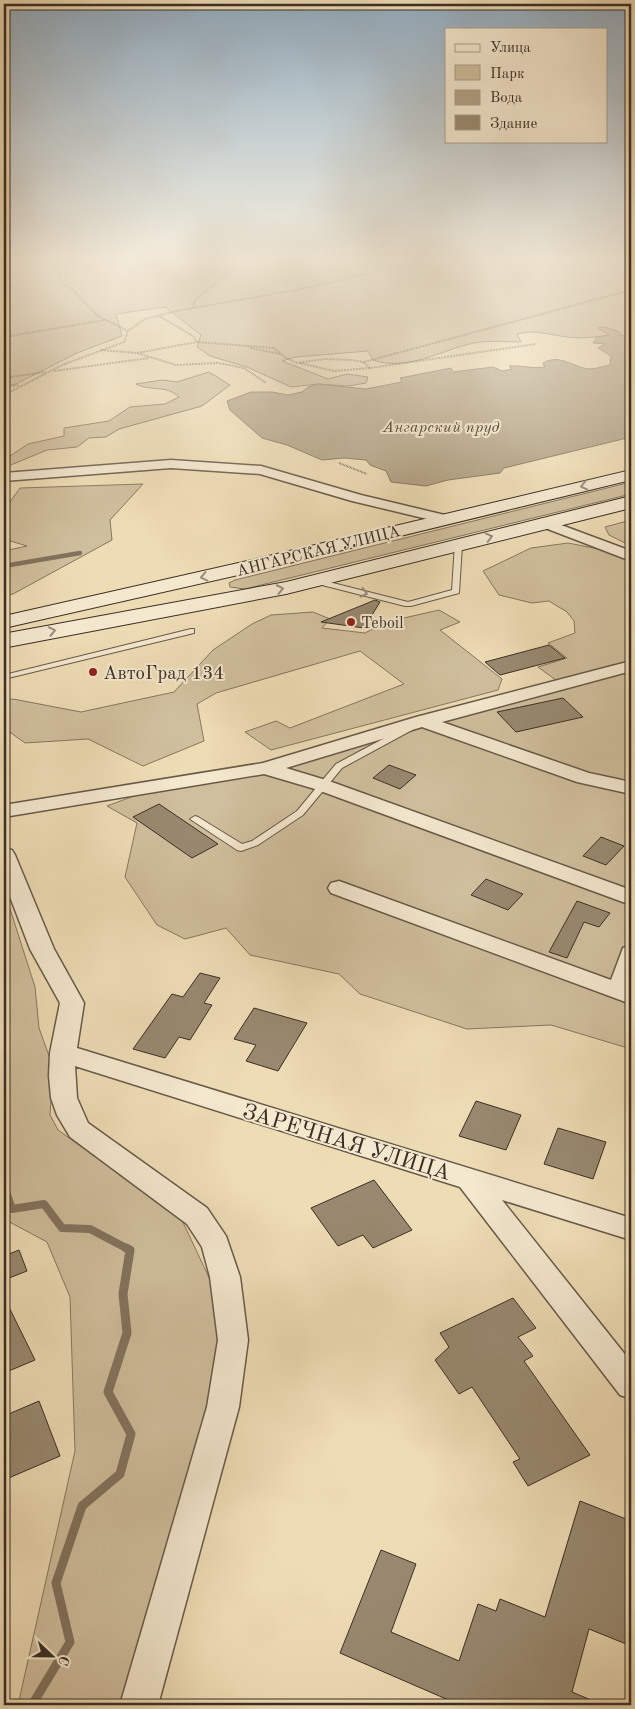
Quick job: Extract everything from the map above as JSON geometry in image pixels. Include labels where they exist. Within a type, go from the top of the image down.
[{"type":"main road","name":"АНГАРСКАЯ УЛИЦА","points":[[4,622],[260,564],[631,475]]},
{"type":"main road","name":"АНГАРСКАЯ УЛИЦА","points":[[4,641],[317,581],[631,502]]},
{"type":"main road","points":[[257,594],[230,591],[224,585],[226,578],[230,575],[260,564]]},
{"type":"street","points":[[4,477],[171,464],[261,470],[357,498],[444,519]]},
{"type":"street","points":[[545,523],[631,556]]},
{"type":"street","points":[[4,811],[265,768],[423,721],[631,666]]},
{"type":"street","points":[[423,721],[584,778],[631,788]]},
{"type":"street","points":[[265,768],[322,784],[631,898]]},
{"type":"street","points":[[4,855],[42,949],[72,1003],[63,1053],[63,1096],[69,1114],[79,1130],[198,1216],[216,1244],[225,1277],[233,1340],[223,1407],[139,1705]]},
{"type":"street","points":[[339,888],[626,993],[631,954]]},
{"type":"street","name":"ЗАРЕЧНАЯ УЛИЦА","points":[[63,1053],[631,1229]]},
{"type":"street","points":[[470,1180],[631,1385]]},
{"type":"lane","points":[[317,581],[408,604],[456,591],[458,545]]},
{"type":"lane","points":[[4,677],[191,631]]},
{"type":"lane","points":[[194,819],[241,848],[255,843],[300,813],[322,784],[339,766],[423,721]]},
{"type":"path","points":[[4,395],[49,371],[98,350],[124,342],[125,340]]},
{"type":"path","points":[[296,363],[324,359],[364,362],[446,340]]},
{"type":"path","points":[[98,350],[137,353],[197,342],[242,345],[274,348],[296,363],[334,371],[370,368],[536,344]]},
{"type":"path","points":[[242,345],[259,351],[281,354]]},
{"type":"path","points":[[137,353],[176,365],[218,363],[244,368],[266,383]]},
{"type":"path","points":[[4,378],[150,358]]},
{"type":"path","points":[[364,362],[370,368]]},
{"type":"path","points":[[4,388],[20,385]]},
{"type":"path","points":[[339,463],[367,474]]},
{"type":"green space","points":[[4,340],[112,340],[77,353],[16,384],[4,386]]},
{"type":"green space","points":[[199,340],[520,340],[521,342],[492,341],[474,343],[424,359],[398,363],[373,360],[368,351],[296,357],[282,361],[328,379],[347,374],[368,377],[366,383],[348,386],[318,384],[291,387],[247,367],[210,356],[197,347]]},
{"type":"green space","points":[[209,372],[230,385],[202,406],[119,429],[106,437],[89,438],[77,447],[47,450],[6,467],[4,460],[28,444],[64,436],[64,428],[109,421],[130,407],[165,404],[179,397],[163,389],[148,388],[136,384],[162,380],[177,382]]},
{"type":"green space","points":[[631,482],[631,494],[245,589],[230,587],[229,583],[235,580]]},
{"type":"green space","points":[[143,484],[110,520],[112,540],[13,594],[4,596],[4,551],[27,546],[4,539],[4,510],[20,488]]},
{"type":"green space","points":[[631,520],[631,546],[609,535],[605,527]]},
{"type":"green space","points":[[568,543],[609,551],[631,560],[631,1049],[551,1025],[467,1029],[360,994],[339,974],[250,955],[226,928],[185,939],[157,925],[125,877],[137,823],[107,806],[193,774],[307,756],[422,728],[455,716],[568,689],[538,667],[567,658],[548,643],[575,633],[574,621],[567,612],[549,601],[532,603],[499,595],[483,571],[531,548]]},
{"type":"green space","points":[[439,610],[460,622],[440,630],[502,679],[498,690],[271,750],[245,732],[276,721],[290,728],[404,684],[360,651],[216,693],[197,704],[204,741],[143,766],[88,739],[25,743],[4,728],[4,700],[13,699],[81,712],[174,692],[213,650],[252,624],[271,615],[313,612],[330,619],[322,628],[365,633],[386,622]]},
{"type":"green space","points":[[4,890],[35,987],[39,1028],[53,1067],[50,1115],[58,1130],[180,1216],[213,1286],[218,1337],[216,1377],[124,1705],[18,1705],[75,1451],[70,1297],[47,1242],[4,1219]]},
{"type":"water","name":"Ангарский пруд","points":[[595,340],[631,340],[631,437],[504,468],[500,473],[448,480],[426,486],[391,482],[386,471],[370,465],[366,460],[344,458],[322,460],[287,445],[262,438],[230,410],[227,401],[251,392],[272,392],[288,395],[302,392],[308,387],[318,384],[366,389],[402,382],[400,378],[451,368],[453,372],[493,367],[502,371],[512,369],[509,366],[545,367],[543,363],[549,360],[561,360],[590,369],[610,365],[611,356],[598,348],[605,344],[593,343]]},
{"type":"building","points":[[375,600],[380,602],[364,628],[321,622]]},
{"type":"building","points":[[549,645],[565,658],[500,675],[485,662]]},
{"type":"building","points":[[563,698],[583,717],[516,732],[497,712]]},
{"type":"building","points":[[389,765],[416,775],[400,789],[373,778]]},
{"type":"building","points":[[159,804],[218,844],[192,858],[133,817]]},
{"type":"building","points":[[601,837],[624,846],[606,865],[583,856]]},
{"type":"building","points":[[486,879],[523,894],[508,910],[471,895]]},
{"type":"building","points":[[577,901],[610,913],[599,927],[584,922],[567,958],[549,952]]},
{"type":"building","points":[[200,973],[220,978],[204,1003],[212,1005],[190,1040],[179,1037],[165,1058],[133,1049],[172,994],[183,997]]},
{"type":"building","points":[[254,1008],[307,1023],[278,1071],[246,1061],[256,1045],[234,1039]]},
{"type":"building","points":[[476,1101],[521,1115],[506,1150],[459,1136]]},
{"type":"building","points":[[558,1128],[606,1142],[593,1179],[544,1164]]},
{"type":"building","points":[[374,1180],[412,1230],[373,1248],[363,1235],[338,1246],[311,1208]]},
{"type":"building","points":[[19,1250],[27,1271],[4,1280],[4,1256]]},
{"type":"building","points":[[4,1297],[35,1360],[4,1373]]},
{"type":"building","points":[[513,1298],[536,1328],[518,1337],[533,1356],[524,1361],[590,1455],[528,1486],[513,1462],[520,1459],[472,1387],[459,1394],[435,1360],[449,1347],[440,1333]]},
{"type":"building","points":[[39,1401],[60,1456],[4,1480],[4,1416]]},
{"type":"building","points":[[580,1501],[631,1521],[631,1646],[589,1629],[572,1692],[603,1705],[460,1705],[340,1653],[381,1550],[416,1564],[391,1632],[459,1661],[478,1604],[496,1611],[500,1599],[545,1617]]},
{"type":"waterway","points":[[4,566],[80,553]]},
{"type":"waterway","points":[[4,1186],[12,1209],[44,1204],[62,1228],[90,1229],[128,1249]]},
{"type":"waterway","points":[[32,1705],[70,1642],[56,1583],[82,1506],[120,1474],[131,1434],[108,1392],[127,1333],[123,1294],[130,1250],[128,1249]]},
{"type":"place","name":"Teboil","points":[[351,622]]},
{"type":"place","name":"АвтоГрад 134","points":[[93,672]]}]
